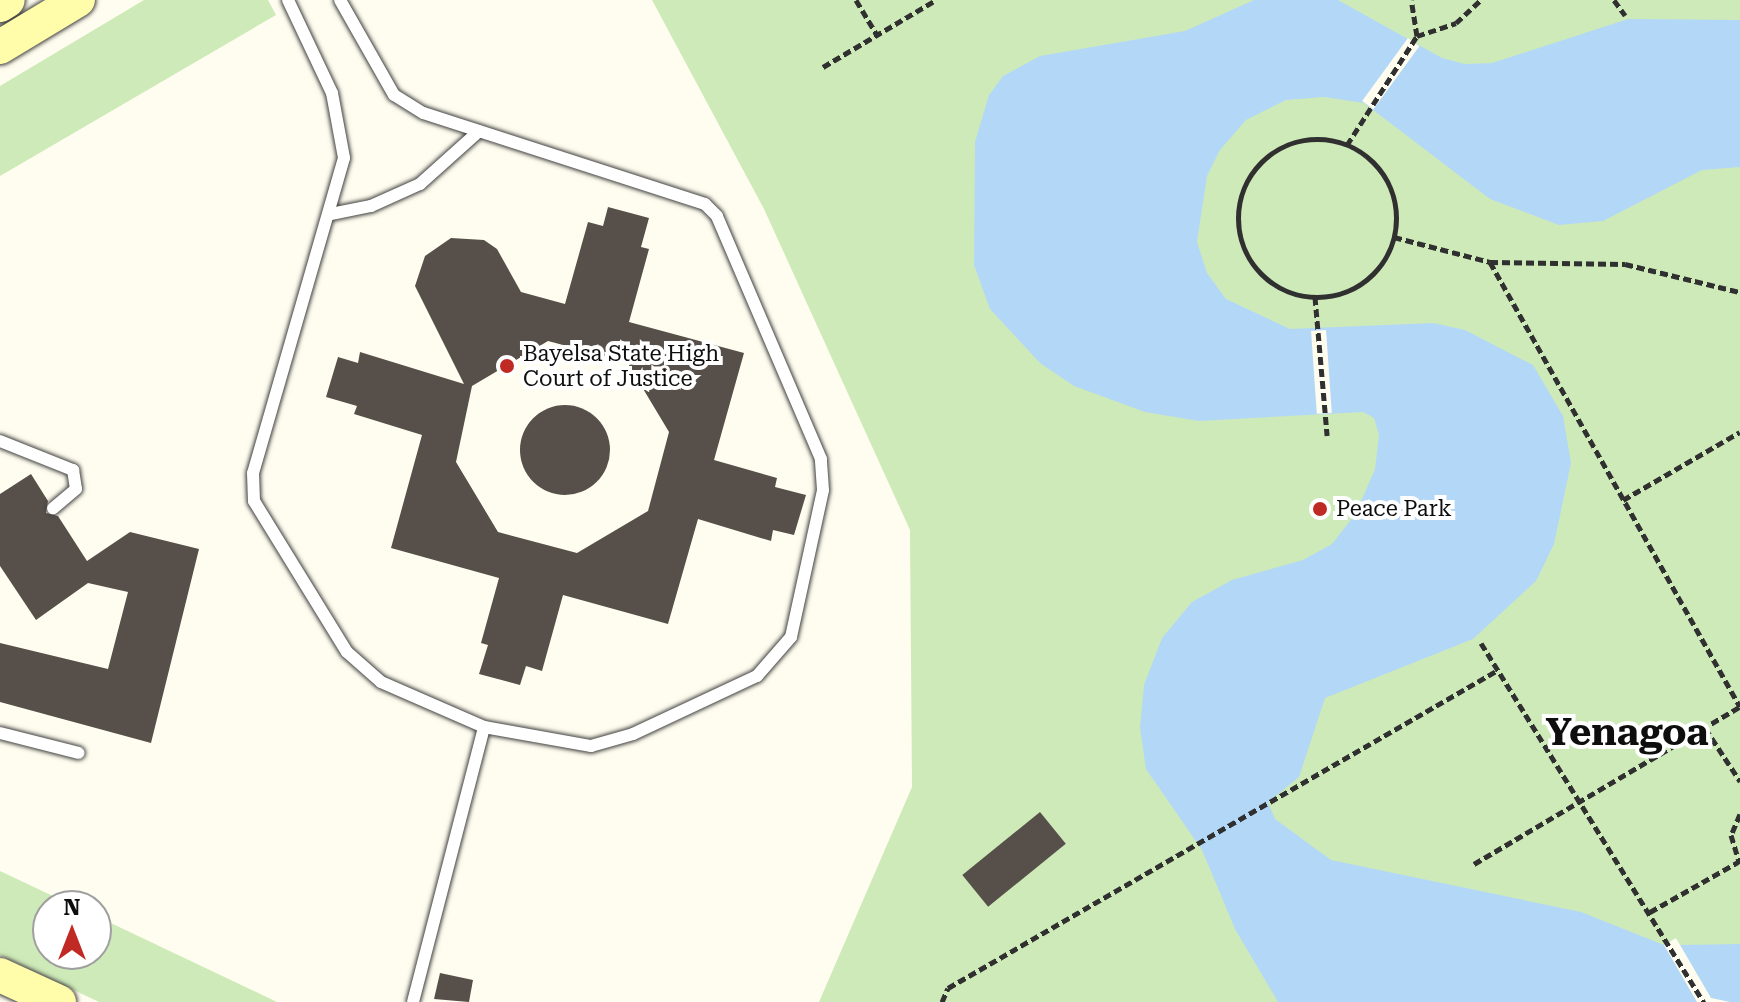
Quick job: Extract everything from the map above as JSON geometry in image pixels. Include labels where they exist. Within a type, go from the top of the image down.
[{"type":"main road","points":[[0,5],[8,0]]},
{"type":"main road","points":[[0,47],[78,0]]},
{"type":"main road","points":[[0,975],[59,1002]]},
{"type":"lane","points":[[288,0],[332,93],[344,158],[331,214],[253,473],[254,501],[347,652],[381,682],[484,727],[591,746],[633,734],[757,676],[791,637],[823,490],[821,459],[717,216],[705,204],[423,113],[394,95],[340,0]]},
{"type":"lane","points":[[331,214],[371,206],[420,184],[479,131]]},
{"type":"lane","points":[[0,441],[73,470],[76,489],[53,508]]},
{"type":"lane","points":[[413,1002],[484,727]]},
{"type":"lane","points":[[0,733],[79,753]]},
{"type":"path","points":[[856,0],[877,35]]},
{"type":"path","points":[[823,67],[936,0]]},
{"type":"path","points":[[1411,0],[1417,36]]},
{"type":"path","points":[[1347,145],[1417,36],[1456,23],[1481,0]]},
{"type":"path","points":[[1614,0],[1625,15]]},
{"type":"path","points":[[1316,138],[1347,145],[1385,175],[1396,199],[1394,237],[1375,274],[1352,290],[1315,297],[1278,287],[1258,271],[1237,225],[1239,199],[1266,156],[1289,143],[1316,138]]},
{"type":"path","points":[[1394,237],[1490,262],[1625,264],[1740,292]]},
{"type":"path","points":[[1474,864],[1740,707],[1490,262]]},
{"type":"path","points":[[1315,297],[1327,435]]},
{"type":"path","points":[[1623,500],[1740,432]]},
{"type":"path","points":[[1481,643],[1704,1002]]},
{"type":"path","points":[[942,1002],[948,988],[1498,670]]},
{"type":"path","points":[[1705,728],[1740,781]]},
{"type":"path","points":[[1650,912],[1739,863],[1731,835],[1740,814]]},
{"type":"green space","points":[[144,0],[268,0],[276,15],[0,176],[0,86]]},
{"type":"green space","name":"Peace Park","points":[[652,0],[1740,0],[1740,1002],[819,1002],[912,787],[910,530],[764,209]]},
{"type":"green space","points":[[0,871],[40,890],[32,890],[32,970],[112,970],[112,924],[277,1002],[99,1002],[0,955]]},
{"type":"water","points":[[1254,0],[1338,0],[1442,58],[1465,64],[1492,63],[1628,19],[1740,20],[1740,167],[1702,170],[1603,221],[1559,225],[1490,199],[1364,103],[1324,97],[1286,100],[1246,120],[1220,150],[1207,176],[1197,242],[1207,273],[1226,299],[1290,329],[1433,323],[1465,330],[1533,365],[1563,416],[1571,463],[1554,544],[1536,581],[1473,639],[1325,698],[1299,777],[1268,802],[1275,819],[1331,860],[1581,912],[1664,945],[1676,938],[1680,945],[1740,944],[1740,1002],[1278,1002],[1235,929],[1202,850],[1146,769],[1140,728],[1144,685],[1162,638],[1192,602],[1232,580],[1303,560],[1332,544],[1356,513],[1375,469],[1379,435],[1374,418],[1363,412],[1199,421],[1145,412],[1074,386],[1040,363],[990,309],[974,265],[975,142],[989,95],[1003,76],[1040,56],[1185,31]]},
{"type":"pier","points":[[1408,38],[1419,46],[1373,109],[1362,101]]},
{"type":"pier","points":[[1326,330],[1332,413],[1317,414],[1311,331]]},
{"type":"pier","points":[[1676,938],[1711,998],[1730,1002],[1697,1002],[1664,945]]},
{"type":"building","points":[[608,207],[649,218],[641,247],[649,249],[629,322],[744,353],[714,460],[777,478],[775,487],[806,495],[794,535],[773,530],[771,541],[698,519],[668,624],[563,595],[542,671],[526,666],[520,685],[479,674],[488,645],[481,643],[499,578],[391,548],[422,435],[354,414],[357,406],[326,397],[338,357],[358,363],[360,352],[464,384],[415,286],[425,256],[451,238],[484,240],[497,249],[521,292],[565,304],[588,222],[603,226]],"holes":[[[548,341],[627,362],[669,432],[648,511],[577,553],[498,532],[456,462],[472,386]]]},
{"type":"building","points":[[565,405],[582,408],[597,418],[607,433],[610,450],[607,467],[597,482],[582,492],[565,495],[548,492],[533,482],[523,467],[520,450],[523,433],[533,418],[548,408]]},
{"type":"building","points":[[31,474],[48,501],[46,513],[58,516],[87,561],[130,532],[199,549],[151,743],[0,702],[0,643],[108,669],[128,592],[88,583],[36,620],[0,566],[0,494]]},
{"type":"building","points":[[1040,812],[1066,844],[988,907],[962,875]]},
{"type":"building","points":[[440,973],[473,980],[469,1002],[434,999]]},
{"type":"place","name":"Bayelsa State High Court of Justice","points":[[507,366]]},
{"type":"place","name":"Peace Park","points":[[1320,509]]},
{"type":"district","name":"Yenagoa","points":[[1627,733]]}]
